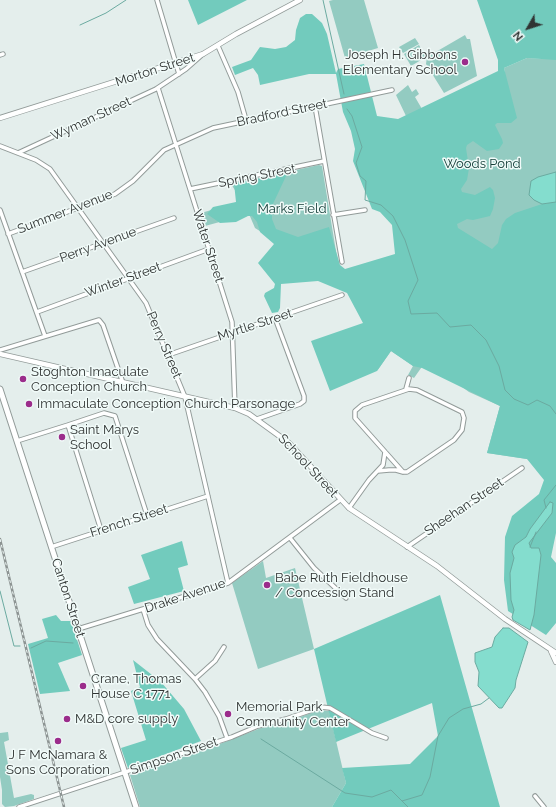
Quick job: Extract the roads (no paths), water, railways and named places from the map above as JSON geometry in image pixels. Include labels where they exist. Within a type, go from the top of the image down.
[{"type":"main road","name":"Canton Street","points":[[0,389],[136,807]]},
{"type":"street","points":[[157,0],[179,74]]},
{"type":"street","name":"Morton Street","points":[[0,118],[203,54],[236,34],[300,0]]},
{"type":"street","points":[[218,46],[238,92],[246,120]]},
{"type":"street","name":"Wyman Street","points":[[18,153],[158,88],[179,74],[203,54]]},
{"type":"street","name":"Water Street","points":[[158,88],[234,331],[235,408]]},
{"type":"street","name":"Bradford Street","points":[[176,144],[213,128],[392,90]]},
{"type":"street","points":[[315,106],[342,262]]},
{"type":"street","name":"Summer Avenue","points":[[8,234],[110,196],[122,190],[162,152],[176,144]]},
{"type":"street","points":[[0,146],[18,153]]},
{"type":"street","name":"Perry Street","points":[[18,153],[36,160],[50,170],[146,303],[185,397],[228,583]]},
{"type":"street","name":"Spring Street","points":[[190,189],[324,161]]},
{"type":"street","points":[[0,210],[45,336]]},
{"type":"street","points":[[333,215],[365,210]]},
{"type":"street","name":"Perry Avenue","points":[[22,272],[174,218]]},
{"type":"street","name":"Winter Street","points":[[36,312],[209,249]]},
{"type":"street","name":"Myrtle Street","points":[[168,355],[342,295]]},
{"type":"street","points":[[257,419],[300,404],[304,401],[304,396],[275,318]]},
{"type":"street","points":[[0,350],[99,320],[103,325],[123,383]]},
{"type":"street","name":"School Street","points":[[0,354],[235,408],[257,419],[289,443],[340,500],[350,508],[438,566],[500,615],[556,653]]},
{"type":"street","points":[[406,389],[409,378]]},
{"type":"street","points":[[378,471],[403,472],[410,470],[454,440],[462,430],[464,418],[460,411],[418,390],[406,389],[364,404],[355,414],[355,418],[403,472]]},
{"type":"street","points":[[17,441],[104,413],[115,416],[147,515]]},
{"type":"street","points":[[68,425],[101,530]]},
{"type":"street","points":[[350,508],[385,460],[385,451]]},
{"type":"street","name":"Sheehan Street","points":[[407,546],[522,468]]},
{"type":"street","name":"French Street","points":[[52,547],[208,496]]},
{"type":"street","name":"Drake Avenue","points":[[78,630],[228,583],[340,500]]},
{"type":"street","points":[[290,538],[314,568],[346,598]]},
{"type":"street","points":[[143,609],[156,639],[195,679],[216,711],[227,738]]},
{"type":"street","points":[[195,679],[213,664],[224,647]]},
{"type":"street","points":[[550,649],[556,662]]},
{"type":"street","name":"Simpson Street","points":[[19,807],[125,773],[258,726],[286,719],[318,708],[330,708],[372,733],[386,738]]},
{"type":"street","points":[[535,796],[544,807]]},
{"type":"waterway","points":[[80,25],[106,13],[126,0]]},
{"type":"waterway","points":[[323,0],[344,94]]},
{"type":"waterway","points":[[347,109],[352,116],[362,147],[356,163],[360,176],[366,181],[365,200],[381,205],[393,216],[405,240],[418,280],[408,301],[411,314],[437,313],[450,327],[471,325],[486,340],[499,366],[505,390],[514,399],[528,405],[537,400],[550,406],[556,414]]},
{"type":"waterway","points":[[546,508],[544,500],[556,485]]},
{"type":"waterway","points":[[530,547],[536,532]]},
{"type":"waterway","points":[[0,591],[14,646],[20,646]]},
{"type":"waterway","points":[[31,648],[46,641],[73,643]]},
{"type":"waterway","points":[[408,807],[402,801],[422,795],[430,777],[438,736],[449,718],[463,709],[481,704],[489,698]]},
{"type":"waterway","points":[[261,739],[345,793],[372,797],[391,790],[402,801]]},
{"type":"railway","points":[[0,539],[64,807]]},
{"type":"place","name":"Joseph H. Gibbons Elementary School","points":[[465,62]]},
{"type":"place","name":"Stoghton Imaculate Conception Church","points":[[23,379]]},
{"type":"place","name":"Immaculate Conception Church Parsonage","points":[[29,404]]},
{"type":"place","name":"Saint Marys School","points":[[62,437]]},
{"type":"place","name":"Babe Ruth Fieldhouse / Concession Stand","points":[[267,585]]},
{"type":"place","name":"Crane, Thomas House C 1771","points":[[83,686]]},
{"type":"place","name":"Memorial Park Community Center","points":[[228,714]]},
{"type":"place","name":"M&D core supply","points":[[67,719]]},
{"type":"place","name":"J F McNamara & Sons Corporation","points":[[58,741]]},
{"type":"park label","name":"Woods Pond","points":[[482,164]]},
{"type":"park label","name":"Marks Field","points":[[292,209]]}]
